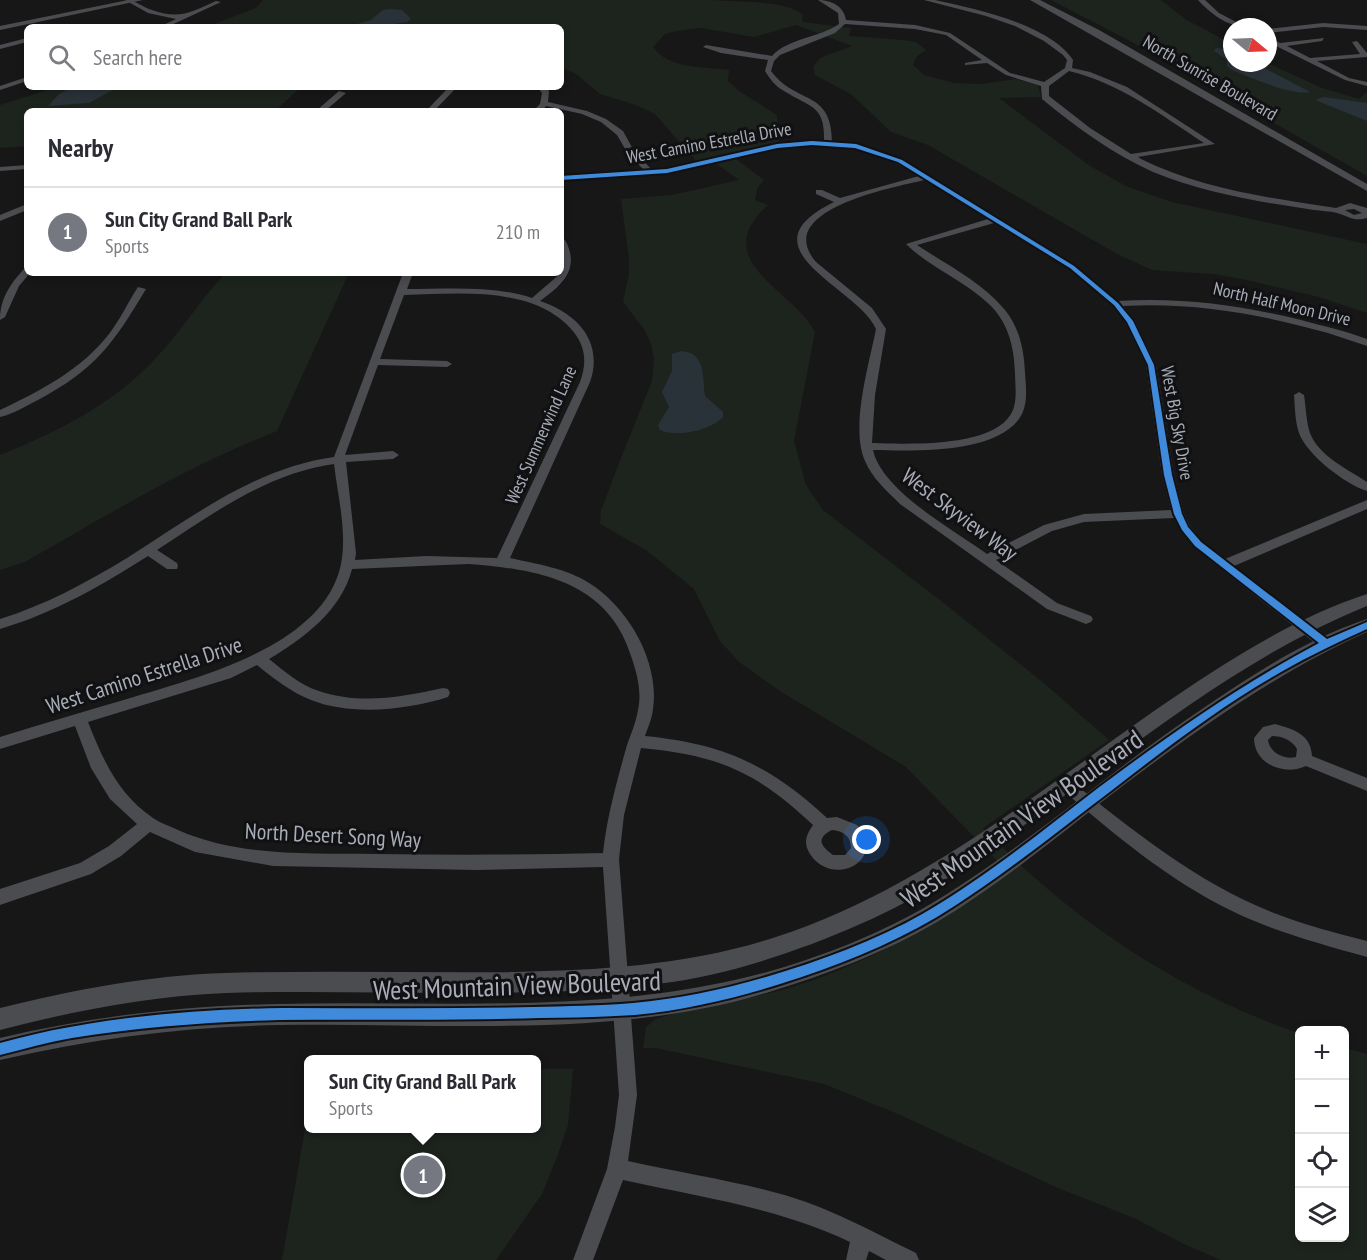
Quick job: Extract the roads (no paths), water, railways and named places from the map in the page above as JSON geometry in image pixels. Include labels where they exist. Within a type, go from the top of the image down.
[{"type":"street","points":[[0,26],[121,0]]},
{"type":"street","points":[[0,26],[139,0]]},
{"type":"street","points":[[821,0],[838,9],[844,22]]},
{"type":"street","points":[[927,0],[989,13],[1027,28],[1066,53],[1071,60],[1068,69],[1045,85]]},
{"type":"street","name":"North Sunrise Boulevard","points":[[1034,0],[1086,26],[1367,188]]},
{"type":"street","name":"North Sunrise Boulevard","points":[[1048,0],[1127,42],[1367,179]]},
{"type":"street","points":[[1201,0],[1225,18]]},
{"type":"street","points":[[129,1],[150,12],[183,18]]},
{"type":"street","points":[[169,24],[218,2]]},
{"type":"street","points":[[828,143],[830,127],[826,115],[813,103],[773,79],[768,71],[772,58],[785,49],[831,33],[844,22],[934,30],[959,40],[1008,74],[1045,85]]},
{"type":"street","points":[[1277,29],[1310,26],[1367,28]]},
{"type":"street","points":[[1347,26],[1365,55]]},
{"type":"street","points":[[1278,45],[1322,39]]},
{"type":"street","points":[[0,46],[24,41]]},
{"type":"street","points":[[1278,45],[1347,79],[1367,84]]},
{"type":"street","points":[[706,47],[772,58]]},
{"type":"street","points":[[1309,60],[1365,55]]},
{"type":"street","points":[[967,64],[988,62]]},
{"type":"street","points":[[1068,69],[1094,74],[1113,82],[1211,144],[1131,156]]},
{"type":"street","points":[[0,88],[24,80]]},
{"type":"street","points":[[1045,85],[1045,97],[1056,107],[1154,169],[1188,182],[1293,204],[1340,211],[1344,207],[1351,206],[1367,214]]},
{"type":"street","points":[[324,108],[346,90]]},
{"type":"street","points":[[433,108],[450,90]]},
{"type":"street","points":[[544,90],[546,93],[545,105]]},
{"type":"street","points":[[541,108],[545,105],[560,108]]},
{"type":"street","points":[[564,109],[581,112],[604,121],[621,134],[634,156],[642,160],[650,174]]},
{"type":"street","name":"West Camino Estrella Drive","points":[[564,178],[650,174],[777,146],[828,143]]},
{"type":"street","name":"West Big Sky Drive","points":[[828,143],[882,153],[900,160],[1072,267],[1116,304],[1130,321],[1150,365],[1168,475],[1178,514],[1185,528],[1198,544],[1224,566],[1325,644]]},
{"type":"street","points":[[634,156],[629,161],[635,175]]},
{"type":"street","points":[[0,169],[24,167]]},
{"type":"street","name":"West Skyview Way","points":[[926,177],[839,201],[817,214],[804,229],[801,241],[805,253],[813,264],[865,307],[881,329],[866,429],[866,446],[873,466],[887,485],[904,501],[1052,606],[1086,619]]},
{"type":"street","points":[[819,192],[839,201]]},
{"type":"street","points":[[0,218],[24,209]]},
{"type":"street","points":[[866,446],[950,447],[988,435],[1008,424],[1017,413],[1021,398],[1019,344],[1012,328],[987,298],[910,244],[995,219]]},
{"type":"street","points":[[564,246],[567,252],[564,275]]},
{"type":"street","points":[[0,317],[15,285],[24,274]]},
{"type":"street","name":"West Camino Estrella Drive","points":[[0,743],[226,674],[259,659],[288,641],[320,614],[337,591],[348,565],[350,553],[338,459],[407,276]]},
{"type":"street","points":[[534,301],[564,276]]},
{"type":"street","points":[[0,414],[48,390],[87,363],[115,333],[141,288]]},
{"type":"street","name":"West Summerwind Lane","points":[[401,292],[482,292],[534,301],[565,316],[577,327],[589,347],[590,369],[502,561]]},
{"type":"street","name":"North Half Moon Drive","points":[[1116,304],[1169,300],[1218,304],[1335,332],[1367,343]]},
{"type":"street","points":[[374,362],[447,364]]},
{"type":"street","points":[[1299,394],[1307,439],[1332,464],[1367,487]]},
{"type":"street","points":[[0,624],[51,606],[148,550],[239,493],[280,473],[338,459],[393,454]]},
{"type":"street","points":[[1224,566],[1367,504]]},
{"type":"street","points":[[988,559],[1040,532],[1084,518],[1178,514]]},
{"type":"street","points":[[148,550],[172,566]]},
{"type":"street","points":[[348,565],[466,560],[502,561],[552,571],[598,594],[627,626],[642,664],[646,709],[619,804],[611,860],[628,1095],[625,1127],[617,1169],[583,1260]]},
{"type":"street","name":"West Mountain View Boulevard","points":[[0,1049],[48,1036],[130,1023],[184,1018],[306,1015],[501,1015],[620,994],[798,940],[860,915],[944,869],[1225,671],[1305,628],[1367,600]]},
{"type":"street","name":"West Mountain View Boulevard","points":[[0,1019],[51,1006],[120,994],[224,983],[711,996],[767,982],[812,968],[871,944],[940,908],[1252,685],[1325,644],[1367,625]]},
{"type":"street","points":[[259,659],[287,681],[316,696],[353,703],[395,704],[443,693]]},
{"type":"street","name":"North Desert Song Way","points":[[80,720],[99,768],[115,794],[148,824],[195,845],[273,859],[477,863],[611,860]]},
{"type":"street","points":[[636,741],[680,745],[727,756],[770,777],[824,825]]},
{"type":"street","points":[[1305,759],[1367,785]]},
{"type":"street","points":[[1065,784],[1168,865],[1213,891],[1266,918],[1367,949]]},
{"type":"street","points":[[0,897],[85,869],[115,851],[148,824]]},
{"type":"street","points":[[48,1036],[51,1006]]},
{"type":"street","points":[[617,1169],[778,1203],[824,1219],[909,1260]]},
{"type":"street","points":[[856,1260],[862,1236]]},
{"type":"place","name":"Sun City Grand Ball Park","points":[[423,1175]]}]
